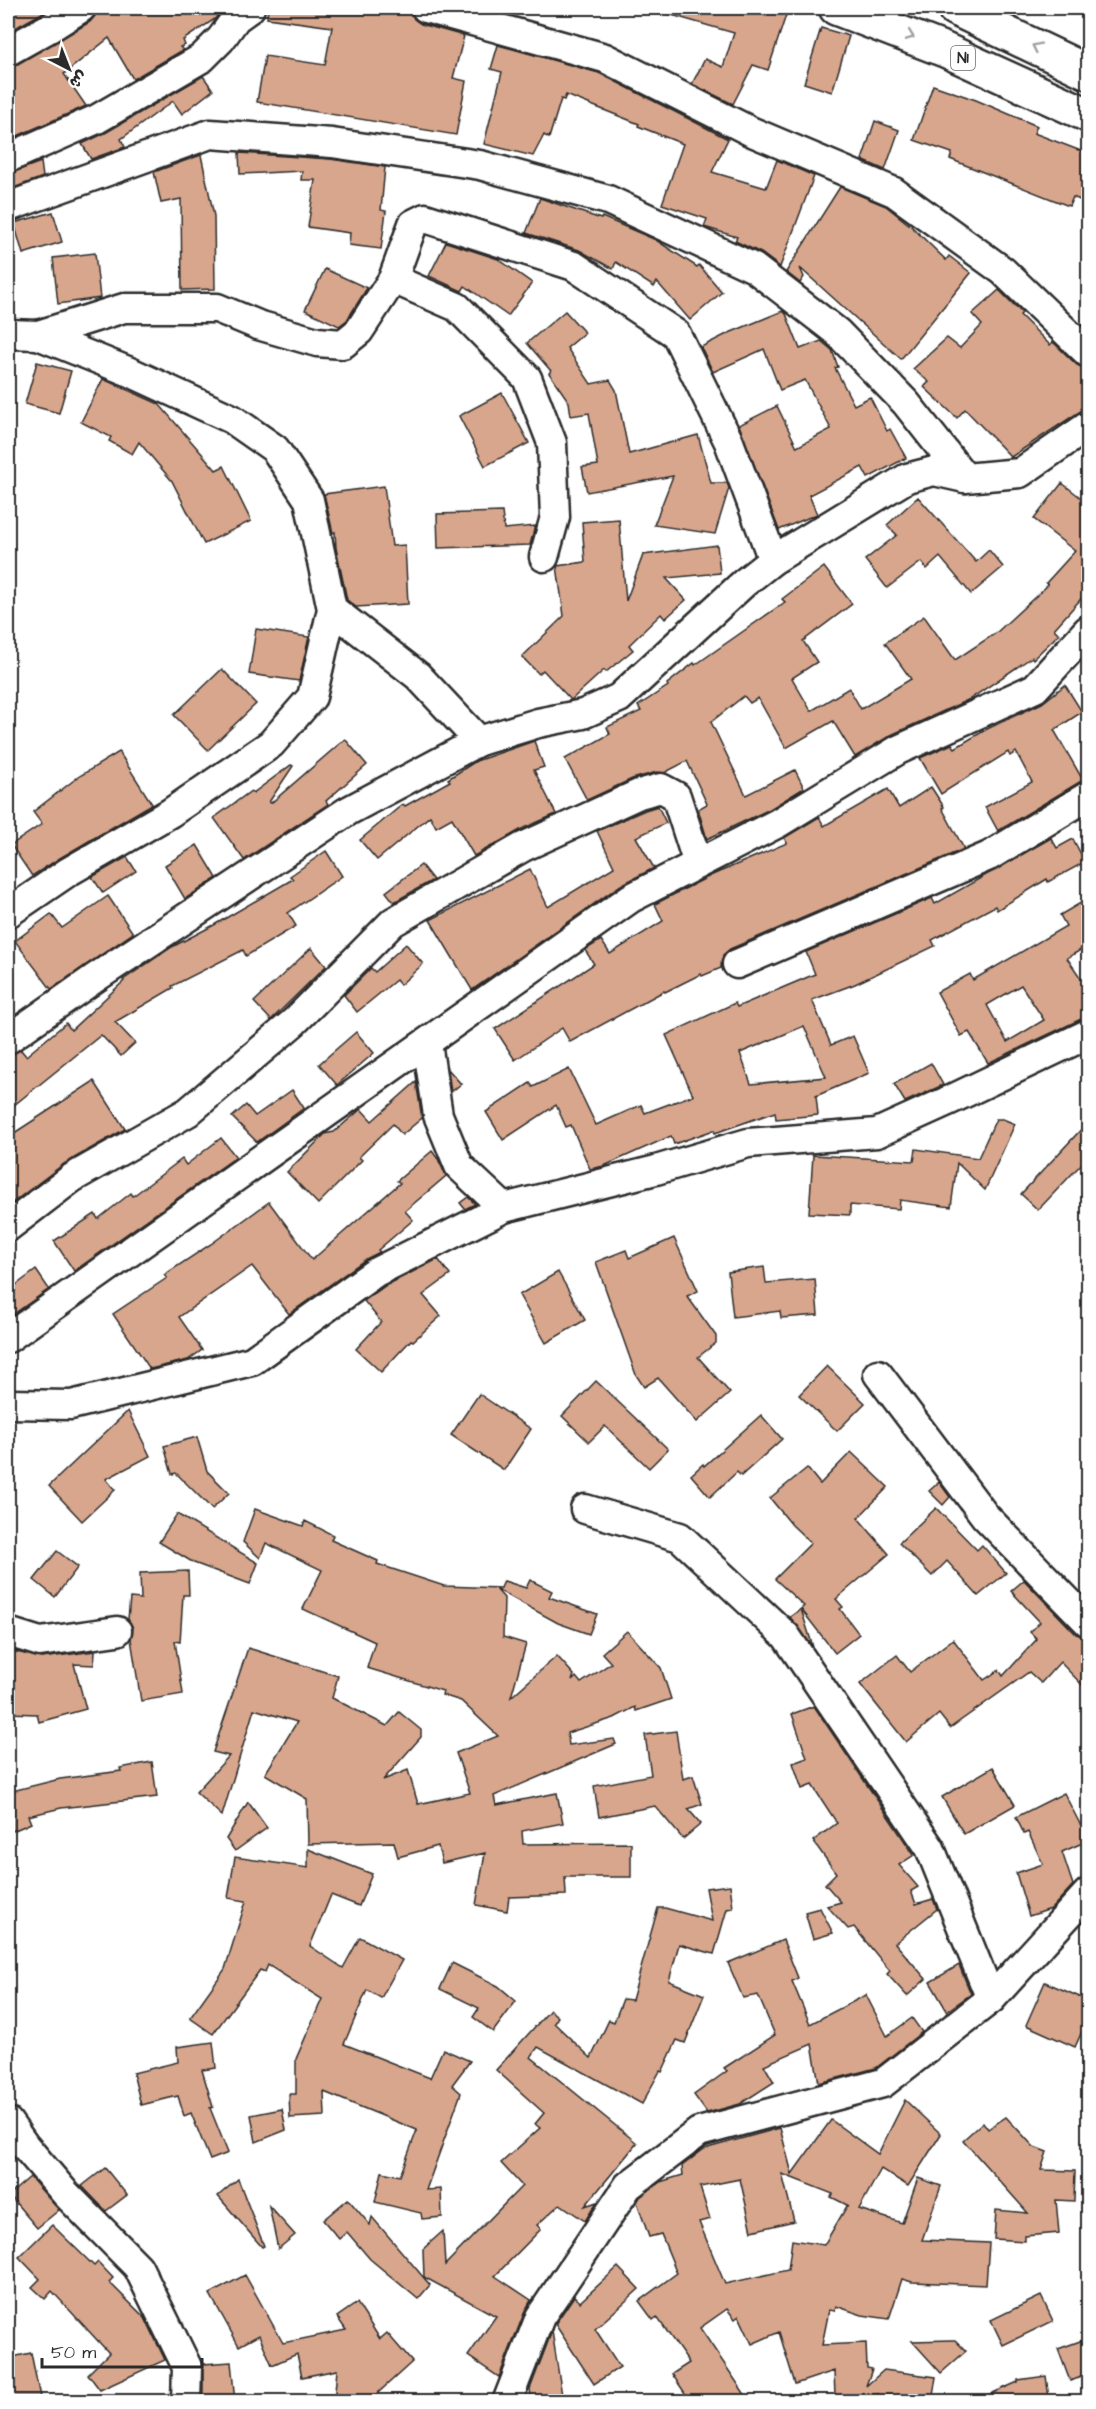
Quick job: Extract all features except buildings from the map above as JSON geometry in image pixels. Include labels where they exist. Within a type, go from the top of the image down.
[{"type":"highway","name":"N1","points":[[836,8],[945,50],[1089,115]]},
{"type":"highway","points":[[954,8],[1089,72]]},
{"type":"street","points":[[8,51],[81,8]]},
{"type":"street","points":[[8,158],[97,119],[202,58],[221,39],[236,18],[250,8]]},
{"type":"street","points":[[426,8],[605,58],[750,131],[894,192],[1003,271],[1089,353]]},
{"type":"street","points":[[8,207],[210,134],[332,143],[480,165],[608,200],[754,268],[828,325],[906,403],[965,478]]},
{"type":"street","points":[[8,334],[38,335],[124,308],[217,308],[258,325],[317,342],[343,344],[359,331],[393,279],[413,224],[425,218],[574,266],[676,334],[729,442],[774,560]]},
{"type":"street","points":[[393,279],[457,307],[527,378],[552,443],[555,517],[544,557]]},
{"type":"street","points":[[8,913],[69,872],[170,813],[271,744],[312,697],[332,609],[309,500],[275,449],[232,419],[130,372],[38,335]]},
{"type":"street","points":[[8,1039],[95,978],[348,811],[478,741],[538,723],[583,714],[619,698],[744,583],[774,560],[906,478],[934,471],[965,478],[1020,472],[1089,426]]},
{"type":"street","points":[[332,609],[418,676],[478,741]]},
{"type":"street","points":[[8,1338],[631,898],[778,823],[898,750],[1035,688],[1089,630]]},
{"type":"street","points":[[8,1227],[72,1178],[188,1112],[294,1022],[393,922],[523,847],[639,794],[661,788],[676,796],[698,864]]},
{"type":"street","points":[[737,964],[989,856],[1089,796]]},
{"type":"street","points":[[8,1404],[71,1405],[252,1361],[376,1272],[504,1208],[656,1170],[748,1143],[877,1133],[1089,1034]]},
{"type":"street","points":[[427,1043],[438,1115],[459,1166],[504,1208]]},
{"type":"street","points":[[878,1374],[985,1516],[1089,1622]]},
{"type":"street","points":[[585,1509],[680,1537],[786,1636],[930,1848],[991,1999]]},
{"type":"street","points":[[8,1632],[40,1642],[117,1630]]},
{"type":"street","points":[[507,2402],[540,2317],[628,2186],[699,2132],[883,2083],[991,1999],[1089,1893]]},
{"type":"street","points":[[8,2122],[16,2152],[66,2194],[138,2267],[187,2367],[186,2402]]}]
